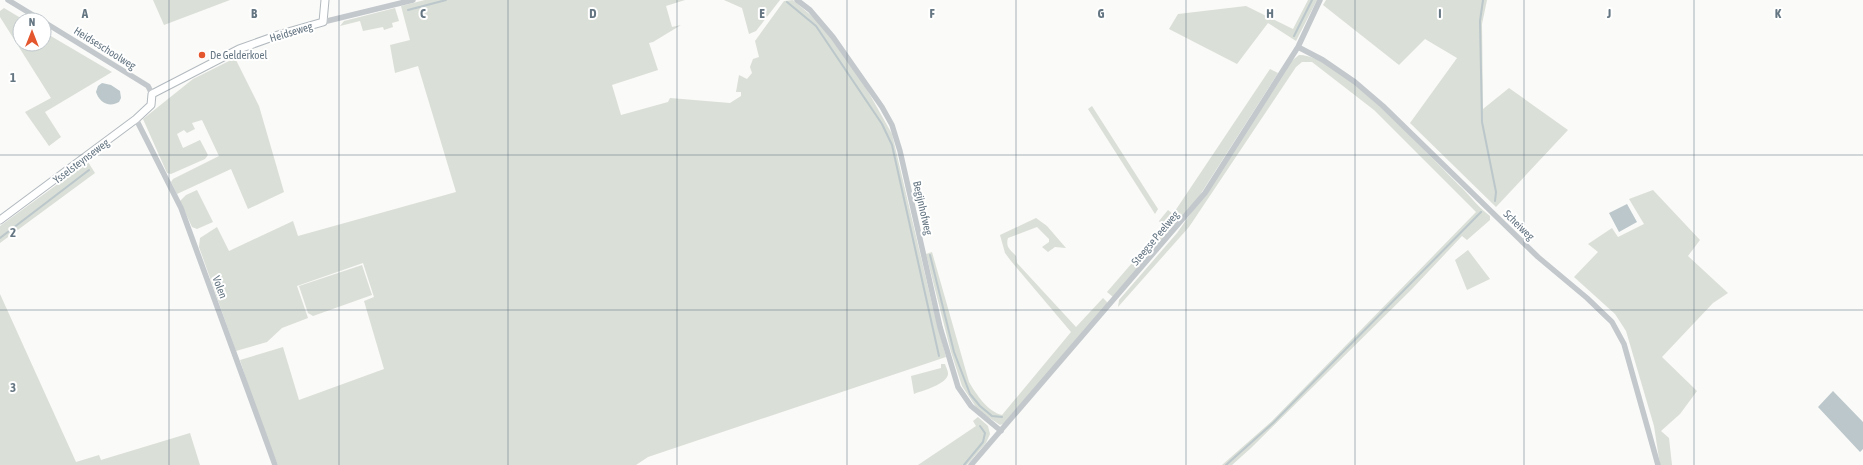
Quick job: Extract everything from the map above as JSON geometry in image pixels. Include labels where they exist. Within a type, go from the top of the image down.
[{"type":"street","points":[[8,0],[28,12]]},
{"type":"street","name":"Heidseweg","points":[[152,94],[239,49],[281,34],[323,22],[325,0]]},
{"type":"street","points":[[323,22],[413,0]]},
{"type":"street","name":"Begijnhofweg","points":[[797,0],[810,10],[833,37],[892,125],[900,151],[940,327],[958,387],[971,406],[1001,431]]},
{"type":"street","name":"Steegse Peelweg","points":[[971,465],[1206,193],[1298,47],[1320,0]]},
{"type":"street","name":"Heidseschoolweg","points":[[52,27],[148,86],[152,94]]},
{"type":"street","name":"Scheiweg","points":[[1298,47],[1323,60],[1355,82],[1383,106],[1538,257],[1587,298],[1612,322],[1624,344],[1658,465]]},
{"type":"street","name":"Ysselsteynseweg","points":[[0,220],[136,119],[151,105],[152,94]]},
{"type":"street","name":"Volen","points":[[136,119],[181,208],[275,465]]},
{"type":"shaded area","points":[[153,0],[230,0],[164,25]]},
{"type":"shaded area","points":[[425,0],[685,0],[666,6],[672,27],[681,25],[649,43],[658,70],[612,85],[621,115],[668,102],[670,98],[730,103],[741,96],[741,92],[736,92],[739,75],[747,79],[752,73],[750,67],[753,59],[759,57],[755,41],[784,1],[793,0],[814,18],[827,32],[865,86],[892,134],[946,357],[648,457],[636,465],[278,465],[257,413],[240,360],[283,347],[299,400],[384,369],[364,301],[374,297],[363,263],[297,286],[308,318],[282,328],[267,342],[236,351],[199,247],[200,238],[217,227],[229,251],[293,221],[298,236],[456,192],[418,66],[395,73],[390,45],[410,40],[401,6]]},
{"type":"shaded area","points":[[724,0],[780,0],[756,31],[749,34],[742,8]]},
{"type":"shaded area","points":[[1308,0],[1317,0],[1296,41],[1268,23],[1237,64],[1169,29],[1178,14],[1246,6],[1293,29]]},
{"type":"shaded area","points":[[1326,0],[1487,0],[1482,24],[1483,109],[1509,88],[1568,130],[1496,207],[1410,123],[1457,58],[1425,39],[1399,65],[1323,5]]},
{"type":"shaded area","points":[[4,8],[12,13],[12,36],[0,17],[0,11]]},
{"type":"shaded area","points":[[395,8],[399,21],[392,23],[393,27],[384,30],[383,27],[363,31],[360,21],[340,26],[344,21]]},
{"type":"shaded area","points":[[52,37],[112,72],[45,112],[61,137],[49,146],[25,112],[51,98],[22,52],[52,52]]},
{"type":"shaded area","points":[[1299,55],[1316,59],[1337,71],[1360,89],[1407,132],[1490,216],[1490,220],[1467,240],[1462,236],[1412,289],[1251,448],[1232,465],[1222,465],[1272,421],[1476,212],[1374,110],[1312,62],[1302,62],[1296,67],[1189,227],[1118,307],[1119,300],[1177,233],[1233,153],[1289,63]]},
{"type":"shaded area","points":[[235,58],[259,106],[284,192],[248,209],[231,169],[177,194],[171,182],[173,179],[219,156],[202,120],[192,123],[195,129],[187,133],[184,130],[177,134],[183,148],[200,140],[208,155],[205,159],[171,174],[167,173],[143,119],[193,79]]},
{"type":"shaded area","points":[[1270,69],[1278,73],[1191,209],[1113,297],[1107,292],[1163,227],[1159,221],[1168,210],[1173,214]]},
{"type":"shaded area","points":[[102,83],[111,85],[120,91],[121,98],[119,102],[115,104],[108,104],[99,99],[96,92],[98,86]]},
{"type":"shaded area","points":[[1092,106],[1158,209],[1155,214],[1088,109]]},
{"type":"shaded area","points":[[88,162],[95,173],[0,243],[0,226]]},
{"type":"shaded area","points":[[197,190],[213,222],[197,229],[192,227],[180,201],[186,195]]},
{"type":"shaded area","points":[[1653,190],[1700,240],[1688,256],[1728,293],[1713,303],[1662,357],[1697,391],[1680,414],[1661,431],[1669,438],[1672,465],[1660,465],[1654,426],[1626,331],[1615,314],[1574,277],[1598,252],[1588,244],[1612,228],[1618,237],[1644,224],[1629,199]]},
{"type":"shaded area","points":[[1627,204],[1637,222],[1619,232],[1609,213]]},
{"type":"shaded area","points":[[1036,218],[1047,226],[1066,248],[1055,247],[1048,252],[1042,247],[1049,242],[1049,239],[1037,227],[1008,238],[1008,247],[1016,256],[1017,263],[1076,327],[1103,298],[1107,302],[1107,306],[1006,423],[1000,425],[978,410],[962,386],[951,352],[926,254],[932,252],[969,382],[987,406],[1002,415],[1071,332],[1005,253],[1000,235]]},
{"type":"shaded area","points":[[1468,250],[1490,279],[1467,290],[1455,260]]},
{"type":"shaded area","points":[[362,265],[372,295],[313,316],[308,313],[299,286]]},
{"type":"shaded area","points":[[0,294],[76,462],[99,455],[101,460],[190,433],[200,465],[0,465]]},
{"type":"shaded area","points":[[941,364],[945,364],[948,372],[947,377],[940,384],[914,394],[911,376],[941,368]]},
{"type":"shaded area","points":[[1833,391],[1863,422],[1863,449],[1860,452],[1818,407]]},
{"type":"shaded area","points":[[978,417],[988,426],[990,434],[986,443],[967,465],[918,465],[976,426],[973,421]]},
{"type":"waterway","points":[[408,10],[446,0]]},
{"type":"waterway","points":[[1294,36],[1312,0]]},
{"type":"waterway","points":[[1483,0],[1480,21],[1482,122],[1496,192],[1495,201]]},
{"type":"waterway","points":[[787,2],[816,26],[882,124],[892,145],[939,356]]},
{"type":"waterway","points":[[0,238],[89,170]]},
{"type":"waterway","points":[[1226,465],[1273,423],[1481,212]]},
{"type":"waterway","points":[[930,255],[954,352],[970,394],[980,406],[992,416],[1002,417]]},
{"type":"waterway","points":[[964,465],[983,442],[985,433],[980,426]]},
{"type":"place","name":"De Gelderkoel","points":[[202,55]]}]
